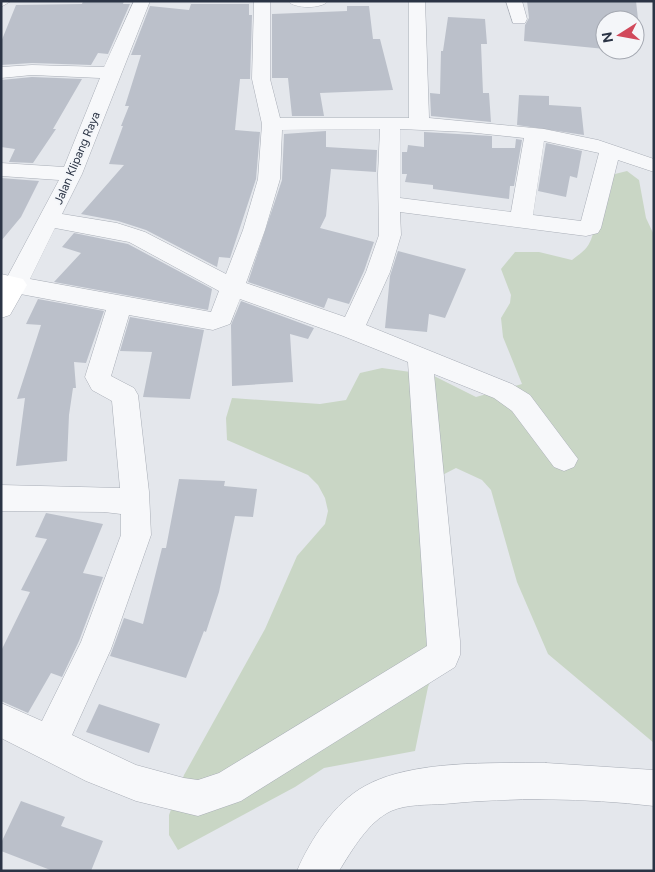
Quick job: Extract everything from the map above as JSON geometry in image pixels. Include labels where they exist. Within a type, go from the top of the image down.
[{"type":"main road","name":"Jalan Klipang Raya","points":[[1,308],[8,283]]},
{"type":"street","name":"Jalan Klipang Raya","points":[[8,283],[51,220],[72,174],[110,73],[142,1]]},
{"type":"street","points":[[8,283],[216,320],[221,318],[254,230],[269,179],[272,124],[261,79],[262,1]]},
{"type":"street","points":[[296,1],[320,1]]},
{"type":"street","points":[[417,1],[419,123]]},
{"type":"street","points":[[514,1],[519,19]]},
{"type":"street","points":[[1,72],[32,70],[110,73]]},
{"type":"street","points":[[272,124],[390,122],[535,133],[584,142],[652,166]]},
{"type":"street","points":[[352,329],[378,272],[390,235],[388,174],[390,122]]},
{"type":"street","points":[[521,221],[535,133]]},
{"type":"street","points":[[390,204],[583,229],[590,228],[610,151]]},
{"type":"street","points":[[1,169],[72,174]]},
{"type":"street","points":[[51,220],[117,231],[137,237],[233,288],[352,329],[502,391],[521,403],[564,459]]},
{"type":"street","points":[[50,743],[102,631],[136,535],[136,503],[125,395],[101,383],[98,377],[120,304]]},
{"type":"street","points":[[1,720],[99,768],[136,783],[198,798],[228,788],[443,655],[444,641],[420,357]]},
{"type":"street","points":[[1,498],[104,499],[136,503]]},
{"type":"street","points":[[316,871],[354,818],[378,798],[410,789],[460,784],[528,782],[613,783],[654,788]]},
{"type":"green space","points":[[627,171],[639,180],[646,218],[654,235],[654,743],[548,654],[517,582],[491,490],[482,480],[456,468],[419,487],[435,670],[428,687],[415,751],[324,768],[295,787],[178,850],[169,835],[169,815],[184,775],[265,629],[297,556],[325,524],[328,511],[325,498],[318,485],[308,475],[227,440],[226,418],[232,398],[320,404],[346,400],[360,373],[382,368],[432,375],[476,397],[522,384],[503,337],[501,318],[510,303],[511,295],[501,269],[515,252],[539,252],[572,260],[590,242],[609,196],[612,182],[611,175]]},
{"type":"building","points":[[83,1],[124,1],[123,4],[130,4],[108,54],[98,53],[91,65],[32,63],[1,65],[1,42],[16,5],[82,4]]},
{"type":"building","points":[[527,1],[636,1],[637,10],[595,10],[595,48],[524,41],[525,25],[529,18]]},
{"type":"building","points":[[191,4],[249,4],[249,15],[252,15],[250,79],[240,79],[235,130],[260,132],[256,179],[230,258],[219,257],[217,267],[146,230],[118,221],[81,214],[124,165],[109,164],[129,106],[125,106],[141,55],[131,55],[150,6],[189,10]]},
{"type":"building","points":[[347,6],[369,6],[373,39],[380,39],[393,90],[320,93],[324,116],[292,116],[288,78],[272,78],[272,14],[347,11]]},
{"type":"building","points":[[448,17],[485,19],[487,44],[481,44],[483,93],[489,93],[491,122],[431,116],[430,93],[440,94],[441,51],[443,51]]},
{"type":"building","points":[[32,77],[82,79],[53,129],[56,129],[33,163],[9,162],[15,149],[1,147],[1,80]]},
{"type":"building","points":[[519,95],[549,96],[549,105],[581,107],[584,135],[517,125]]},
{"type":"building","points":[[326,131],[326,147],[377,150],[376,172],[331,169],[326,216],[320,228],[374,242],[364,271],[349,304],[328,298],[324,308],[248,282],[282,180],[284,134]]},
{"type":"building","points":[[424,132],[492,136],[492,148],[515,148],[516,139],[522,140],[514,186],[510,186],[509,199],[433,189],[433,185],[405,182],[407,174],[402,174],[402,152],[407,152],[408,145],[424,147]]},
{"type":"building","points":[[546,143],[582,151],[577,178],[570,176],[566,197],[538,191]]},
{"type":"building","points":[[1,178],[39,181],[21,217],[1,241]]},
{"type":"building","points":[[74,233],[128,244],[212,289],[208,310],[54,282],[81,253],[62,247]]},
{"type":"building","points":[[398,251],[466,269],[445,318],[429,314],[427,332],[385,328],[390,276]]},
{"type":"building","points":[[38,299],[104,311],[86,363],[74,362],[76,388],[73,388],[69,415],[67,461],[16,466],[25,398],[17,399],[41,325],[26,324]]},
{"type":"building","points":[[241,301],[314,328],[308,339],[290,334],[293,382],[232,386],[231,325]]},
{"type":"building","points":[[130,317],[204,330],[190,399],[143,397],[152,352],[120,351]]},
{"type":"building","points":[[179,479],[225,481],[224,486],[257,489],[253,517],[235,516],[219,592],[206,632],[204,631],[186,678],[110,656],[124,618],[143,624],[162,548],[166,548]]},
{"type":"building","points":[[46,513],[103,524],[83,573],[103,577],[79,641],[62,677],[51,673],[28,713],[1,701],[1,651],[30,592],[21,590],[47,539],[35,537]]},
{"type":"building","points":[[99,704],[160,724],[149,753],[86,732]]},
{"type":"building","points":[[21,801],[65,817],[61,826],[103,841],[91,871],[53,871],[1,851],[1,843]]}]
